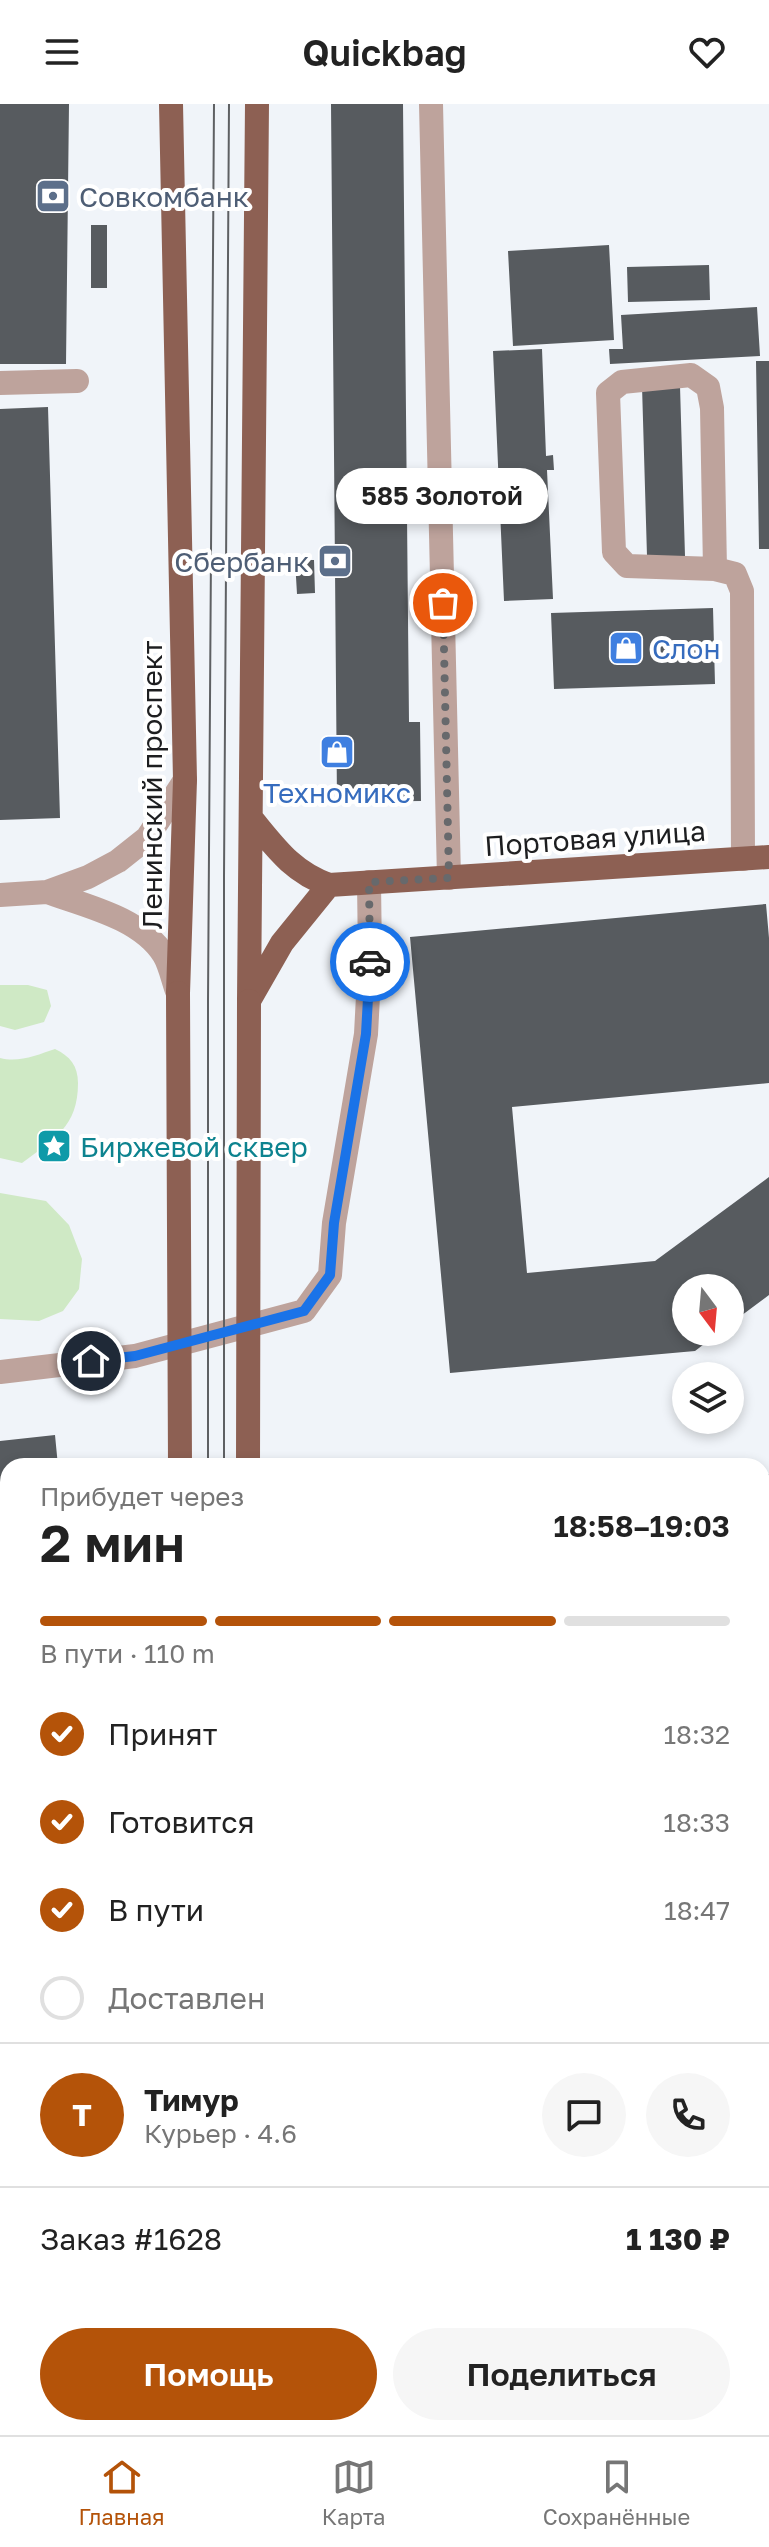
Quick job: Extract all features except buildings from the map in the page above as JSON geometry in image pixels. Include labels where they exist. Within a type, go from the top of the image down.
[{"type":"main road","name":"Ленинский проспект","points":[[171,104],[185,780],[178,993],[180,1458]]},
{"type":"main road","points":[[248,1458],[257,104]]},
{"type":"main road","points":[[249,1001],[282,943],[329,885],[307,877],[283,856],[251,818]]},
{"type":"main road","name":"Портовая улица","points":[[329,885],[769,857]]},
{"type":"street","points":[[431,104],[449,878]]},
{"type":"street","points":[[715,569],[712,408],[708,387],[691,375],[622,382],[608,393],[614,552],[627,566],[715,569],[735,574],[742,591],[743,859]]},
{"type":"street","points":[[0,383],[77,381]]},
{"type":"street","points":[[0,895],[47,892],[88,877],[118,861],[147,838],[185,780]]},
{"type":"street","points":[[0,1372],[135,1356],[304,1311],[330,1275],[334,1223],[366,1034],[370,958],[369,882]]},
{"type":"street","points":[[47,892],[116,918],[145,933],[164,955],[178,993]]},
{"type":"green space","points":[[0,985],[28,985],[47,990],[51,1006],[44,1022],[15,1030],[0,1026]]},
{"type":"green space","points":[[55,1049],[72,1062],[78,1077],[77,1098],[69,1121],[54,1139],[22,1163],[0,1158],[0,1058],[21,1059]]},
{"type":"green space","points":[[0,1193],[46,1201],[69,1225],[82,1259],[79,1289],[63,1311],[39,1321],[0,1319]]},
{"type":"tram line","points":[[208,1458],[214,104]]},
{"type":"tram line","points":[[224,1458],[229,104]]},
{"type":"way so far","points":[[370,962],[369,882],[449,878],[443,603]]},
{"type":"place","name":"Совкомбанк","points":[[53,196]]},
{"type":"place","name":"Сбербанк","points":[[335,561]]},
{"type":"place","name":"585 Золотой","points":[[443,603]]},
{"type":"place","name":"Слон","points":[[626,648]]},
{"type":"place","name":"Техномикс","points":[[337,752]]},
{"type":"place","name":"Биржевой сквер","points":[[54,1146]]},
{"type":"route","points":[[91,1361],[135,1356],[304,1311],[330,1275],[334,1223],[366,1034],[370,962]]}]
